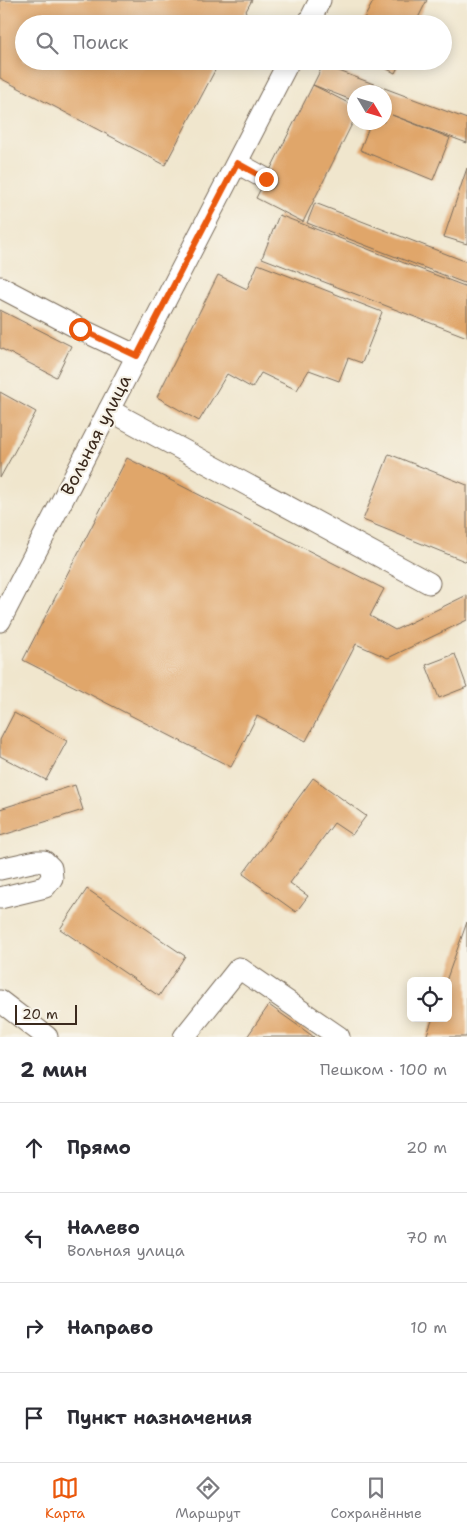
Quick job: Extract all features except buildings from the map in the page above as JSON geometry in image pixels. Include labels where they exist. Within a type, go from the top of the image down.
[{"type":"street","points":[[312,15],[320,0]]},
{"type":"street","name":"Вольная улица","points":[[0,621],[284,70]]},
{"type":"street","points":[[237,163],[266,179]]},
{"type":"street","points":[[0,287],[80,329],[137,356]]},
{"type":"street","points":[[109,410],[429,583]]},
{"type":"street","points":[[0,869],[36,860],[44,861],[51,868],[52,878],[45,887],[0,898]]},
{"type":"street","points":[[184,1037],[240,968],[338,1037]]},
{"type":"street","points":[[0,1002],[48,1037]]},
{"type":"route","points":[[80,329],[137,356],[237,163],[266,179]]}]
